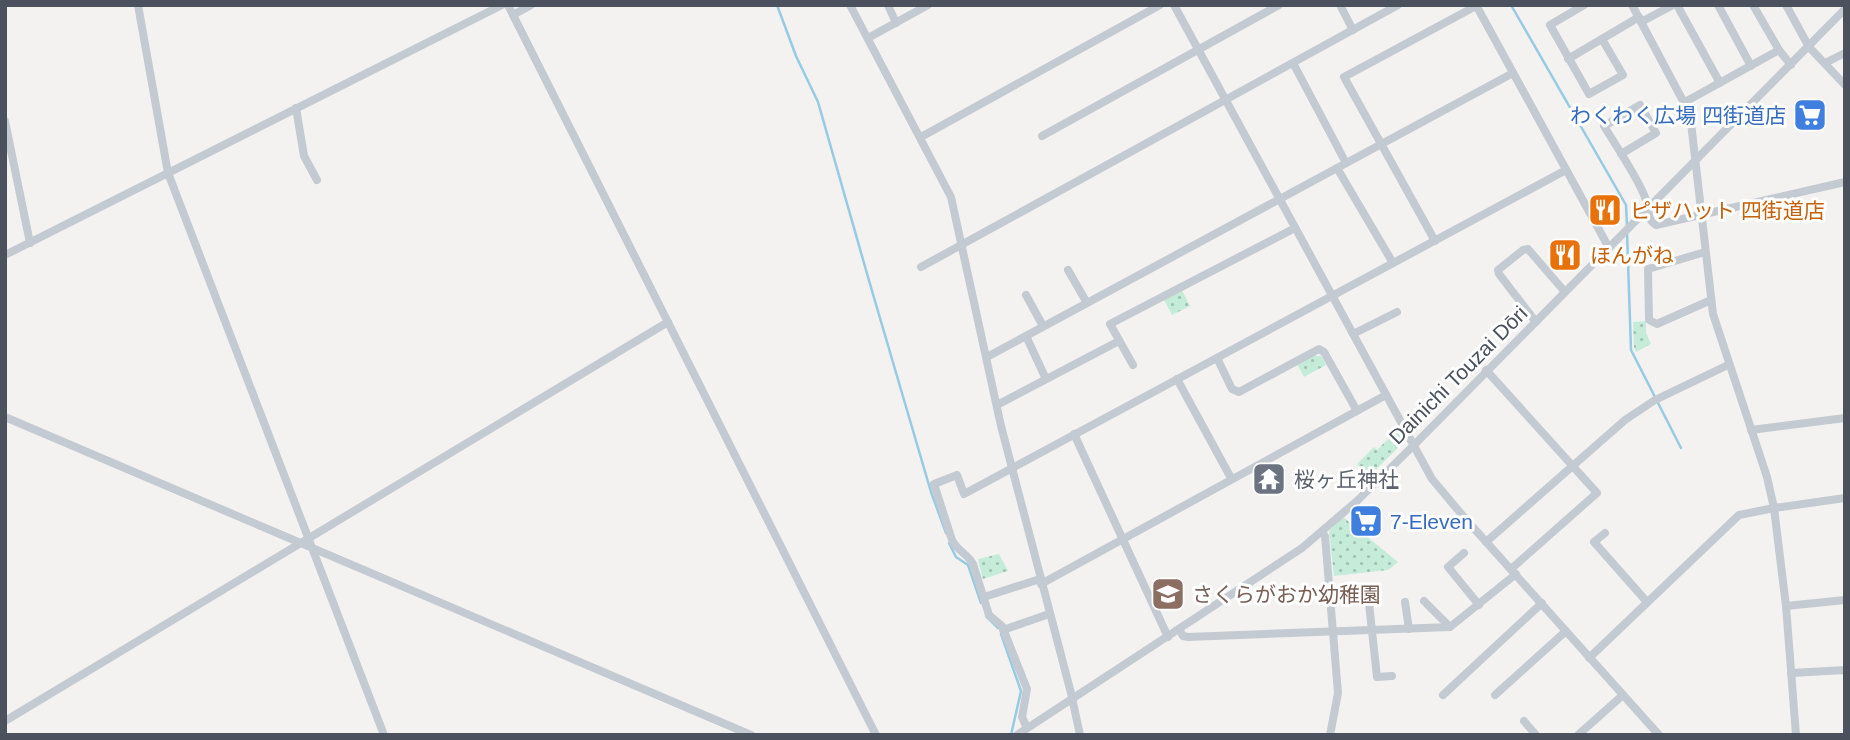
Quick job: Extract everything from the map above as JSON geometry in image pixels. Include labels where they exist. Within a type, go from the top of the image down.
[{"type":"street","points":[[138,5],[168,173],[384,735]]},
{"type":"street","points":[[5,255],[502,5]]},
{"type":"street","points":[[508,5],[876,735]]},
{"type":"street","points":[[513,15],[531,5]]},
{"type":"street","points":[[850,5],[951,197],[997,405],[1080,735]]},
{"type":"street","points":[[888,5],[896,23]]},
{"type":"street","points":[[868,38],[928,5]]},
{"type":"street","points":[[920,137],[1160,5]]},
{"type":"street","points":[[1174,5],[1435,482],[1659,735]]},
{"type":"street","points":[[1042,136],[1279,5]]},
{"type":"street","points":[[1340,5],[1353,30]]},
{"type":"street","points":[[921,267],[1353,30],[1383,9],[1398,5]]},
{"type":"street","points":[[1435,241],[1344,77],[1476,5],[1609,248]]},
{"type":"street","points":[[1584,5],[1549,26],[1588,94],[1622,75],[1602,39]]},
{"type":"street","points":[[1632,5],[1690,114],[1711,300],[1728,365],[1767,477],[1774,508],[1786,606],[1796,735]]},
{"type":"street","points":[[1568,59],[1602,39],[1675,5],[1720,83]]},
{"type":"street","points":[[1718,5],[1751,66]]},
{"type":"street","points":[[1753,5],[1779,50],[1791,65]]},
{"type":"street","points":[[1786,5],[1809,47],[1845,85]]},
{"type":"street","name":"Dainichi Touzai Dōri","points":[[1017,735],[1033,728],[1322,533],[1414,445],[1845,9]]},
{"type":"street","points":[[1685,102],[1779,50]]},
{"type":"street","points":[[1825,63],[1845,53]]},
{"type":"street","points":[[1293,63],[1346,163]]},
{"type":"street","points":[[987,357],[1513,73]]},
{"type":"street","points":[[1621,154],[1656,133],[1640,105],[1604,126],[1646,200],[1652,223],[1656,225],[1845,182]]},
{"type":"street","points":[[296,108],[304,156],[317,180]]},
{"type":"street","points":[[5,121],[30,243]]},
{"type":"street","points":[[1337,168],[1393,263]]},
{"type":"street","points":[[1033,728],[1022,717],[1027,688],[1002,626],[989,615],[970,559],[958,550],[952,540],[934,484],[957,475],[964,494],[1566,170]]},
{"type":"street","points":[[1133,365],[1110,324],[1295,228]]},
{"type":"street","points":[[1536,322],[1498,270],[1528,249],[1565,292]]},
{"type":"street","points":[[1705,253],[1648,269],[1649,320],[1657,324],[1711,300]]},
{"type":"street","points":[[1068,270],[1087,303]]},
{"type":"street","points":[[1026,295],[1043,327]]},
{"type":"street","points":[[1353,334],[1397,312]]},
{"type":"street","points":[[5,722],[308,542],[668,322]]},
{"type":"street","points":[[1026,335],[1046,379]]},
{"type":"street","points":[[997,405],[1119,341]]},
{"type":"street","points":[[1217,358],[1232,389],[1239,393],[1319,349],[1324,352],[1357,411]]},
{"type":"street","points":[[1486,542],[1625,420],[1655,400],[1728,365]]},
{"type":"street","points":[[1179,629],[1183,636],[1188,637],[1450,627],[1479,605],[1597,493],[1486,370]]},
{"type":"street","points":[[1177,379],[1231,478]]},
{"type":"street","points":[[984,597],[1040,581],[1386,395]]},
{"type":"street","points":[[5,416],[308,542],[751,735]]},
{"type":"street","points":[[1751,430],[1845,418]]},
{"type":"street","points":[[1074,435],[1168,637]]},
{"type":"street","points":[[1589,658],[1739,515],[1845,498]]},
{"type":"street","points":[[1322,533],[1325,536],[1338,693],[1330,735]]},
{"type":"street","points":[[1605,533],[1594,542],[1647,602]]},
{"type":"street","points":[[1464,553],[1448,567],[1479,605]]},
{"type":"street","points":[[1331,598],[1368,594],[1377,677],[1392,676]]},
{"type":"street","points":[[1786,606],[1845,600]]},
{"type":"street","points":[[1424,601],[1450,627]]},
{"type":"street","points":[[1405,602],[1409,629]]},
{"type":"street","points":[[1443,695],[1542,603]]},
{"type":"street","points":[[1003,630],[1049,614]]},
{"type":"street","points":[[1495,695],[1566,631]]},
{"type":"street","points":[[1791,673],[1845,670]]},
{"type":"street","points":[[1578,735],[1623,695]]},
{"type":"street","points":[[1524,722],[1536,735]]},
{"type":"green space","points":[[1182,290],[1190,306],[1172,315],[1164,300]]},
{"type":"green space","points":[[1646,321],[1646,333],[1651,344],[1636,352],[1633,322]]},
{"type":"green space","points":[[1311,356],[1321,356],[1326,365],[1304,377],[1297,364]]},
{"type":"green space","points":[[1398,429],[1405,441],[1360,485],[1353,477],[1361,469],[1357,464],[1374,447],[1377,450]]},
{"type":"green space","points":[[1343,517],[1398,562],[1388,570],[1334,576],[1329,531]]},
{"type":"green space","points":[[999,554],[1008,571],[983,579],[978,559]]},
{"type":"waterway","points":[[777,5],[796,56],[818,102],[931,492],[946,533]]},
{"type":"waterway","points":[[1511,5],[1626,205],[1627,226]]},
{"type":"waterway","points":[[1627,232],[1631,350],[1681,448]]},
{"type":"waterway","points":[[949,543],[956,557],[968,565],[981,603]]},
{"type":"waterway","points":[[986,616],[998,628]]},
{"type":"waterway","points":[[1001,634],[1021,691],[1011,735]]},
{"type":"place","name":"わくわく広場 四街道店","points":[[1810,115]]},
{"type":"place","name":"ピザハット 四街道店","points":[[1605,210]]},
{"type":"place","name":"ほんがね","points":[[1565,255]]},
{"type":"place","name":"桜ヶ丘神社","points":[[1269,479]]},
{"type":"place","name":"7-Eleven","points":[[1366,521]]},
{"type":"place","name":"さくらがおか幼稚園","points":[[1168,594]]}]
